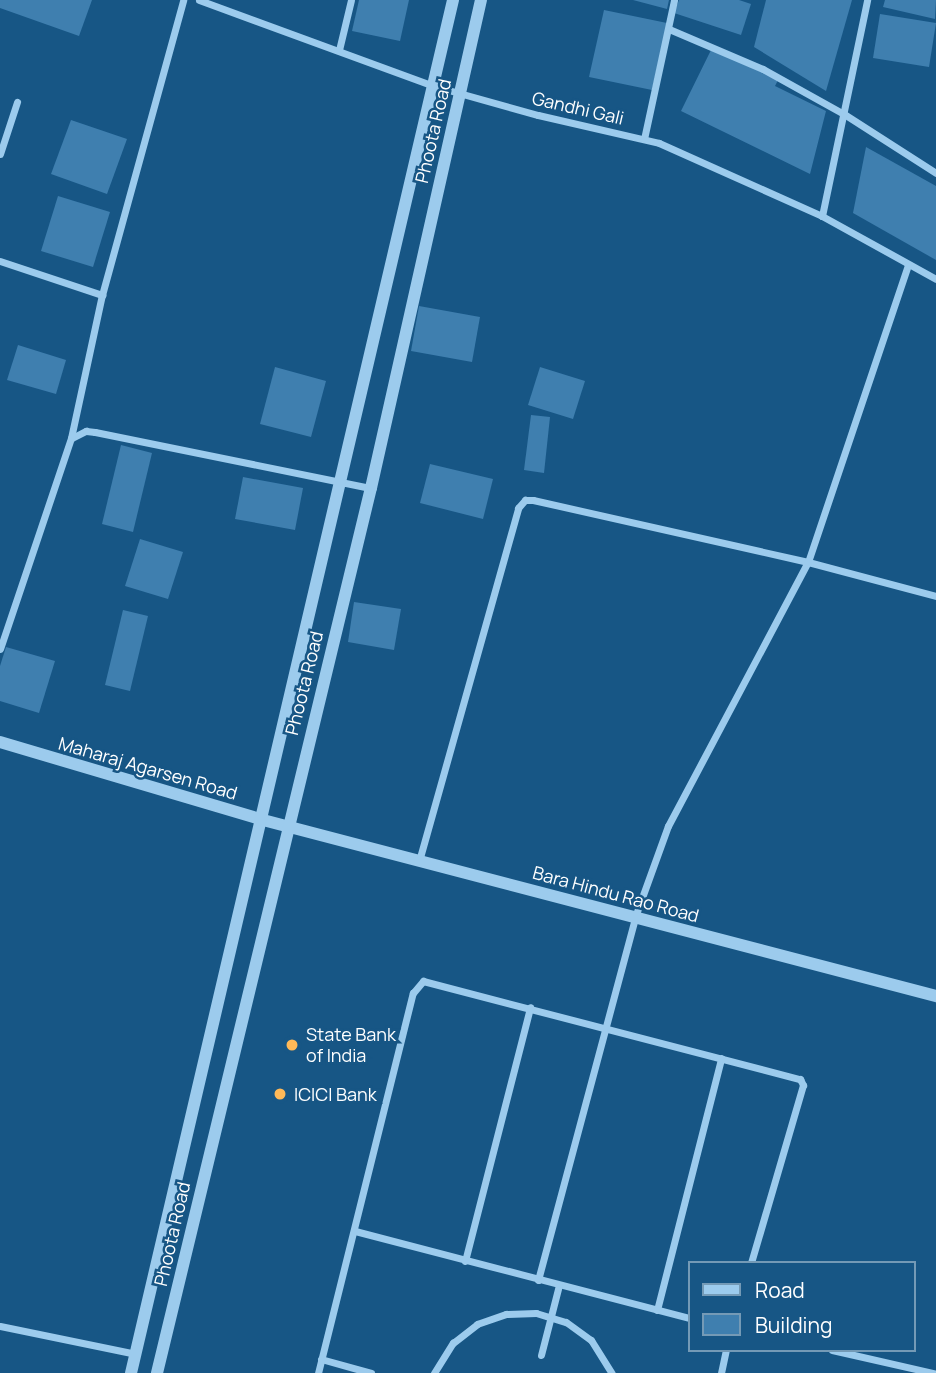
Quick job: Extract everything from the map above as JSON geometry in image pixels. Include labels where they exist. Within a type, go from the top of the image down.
[{"type":"street","points":[[0,649],[71,438],[102,295],[183,0]]},
{"type":"street","name":"Gandhi Gali","points":[[199,0],[459,94],[644,139],[683,152],[822,215],[936,279]]},
{"type":"street","points":[[339,50],[351,0]]},
{"type":"street","name":"Phoota Road","points":[[131,1373],[263,820],[453,0]]},
{"type":"street","name":"Phoota Road","points":[[157,1373],[370,488],[481,0]]},
{"type":"street","points":[[644,139],[670,29],[674,0]]},
{"type":"street","points":[[822,215],[867,0]]},
{"type":"street","points":[[670,29],[763,69],[844,114],[936,173]]},
{"type":"street","points":[[0,154],[17,102]]},
{"type":"street","points":[[0,261],[102,295]]},
{"type":"street","points":[[538,1280],[635,917],[668,826],[808,562],[908,265]]},
{"type":"street","points":[[71,438],[78,433],[95,432],[370,488]]},
{"type":"street","points":[[419,861],[477,649],[521,502],[533,499],[808,562],[936,596]]},
{"type":"street","name":"Maharaj Agarsen Road","points":[[0,742],[287,825]]},
{"type":"street","name":"Bara Hindu Rao Road","points":[[287,825],[936,996]]},
{"type":"street","points":[[318,1373],[416,985],[423,981],[796,1077],[803,1085],[752,1261]]},
{"type":"street","points":[[465,1261],[530,1007]]},
{"type":"street","points":[[657,1310],[720,1058]]},
{"type":"street","points":[[355,1231],[688,1318]]},
{"type":"street","points":[[541,1355],[559,1285]]},
{"type":"street","points":[[434,1373],[453,1343],[477,1324],[506,1314],[536,1313],[566,1322],[591,1340],[612,1373]]},
{"type":"street","points":[[0,1326],[136,1354]]},
{"type":"street","points":[[721,1373],[726,1352]]},
{"type":"street","points":[[841,1352],[933,1373]]},
{"type":"street","points":[[321,1359],[371,1373]]},
{"type":"building","points":[[0,0],[92,0],[79,36],[0,8]]},
{"type":"building","points":[[359,0],[409,0],[400,41],[352,31]]},
{"type":"building","points":[[633,0],[669,0],[667,9]]},
{"type":"building","points":[[679,0],[739,0],[751,4],[741,35],[674,13]]},
{"type":"building","points":[[766,0],[852,0],[826,91],[754,47]]},
{"type":"building","points":[[885,0],[936,0],[935,19],[883,7]]},
{"type":"building","points":[[604,10],[667,23],[652,90],[589,77]]},
{"type":"building","points":[[880,14],[936,23],[929,67],[873,58]]},
{"type":"building","points":[[712,48],[778,80],[775,86],[826,111],[810,174],[681,111]]},
{"type":"building","points":[[71,120],[127,139],[107,194],[51,174]]},
{"type":"building","points":[[866,147],[936,186],[936,260],[853,213]]},
{"type":"building","points":[[58,196],[110,212],[93,267],[41,251]]},
{"type":"building","points":[[419,306],[480,317],[472,362],[411,351]]},
{"type":"building","points":[[18,345],[66,360],[56,394],[7,380]]},
{"type":"building","points":[[275,367],[326,381],[311,437],[260,424]]},
{"type":"building","points":[[540,367],[585,381],[573,419],[528,405]]},
{"type":"building","points":[[531,415],[550,417],[544,473],[524,470]]},
{"type":"building","points":[[121,445],[152,453],[133,532],[102,524]]},
{"type":"building","points":[[430,464],[493,479],[483,519],[420,503]]},
{"type":"building","points":[[243,477],[303,488],[295,530],[235,519]]},
{"type":"building","points":[[140,539],[183,552],[168,599],[125,586]]},
{"type":"building","points":[[354,602],[401,609],[394,650],[348,642]]},
{"type":"building","points":[[123,610],[148,616],[130,691],[105,685]]},
{"type":"building","points":[[6,647],[55,661],[39,713],[0,701],[0,666]]},
{"type":"place","name":"State Bank of India","points":[[292,1045]]},
{"type":"place","name":"ICICI Bank","points":[[280,1094]]}]
